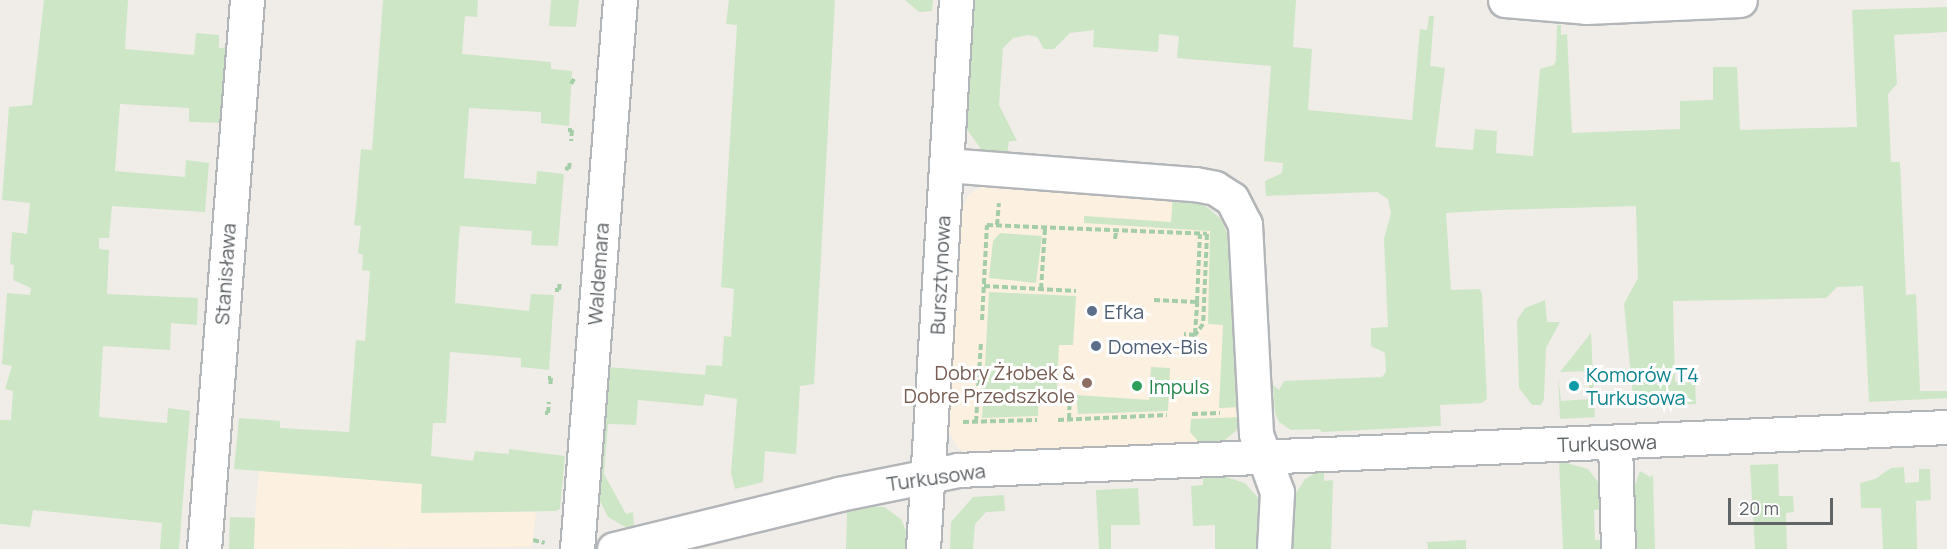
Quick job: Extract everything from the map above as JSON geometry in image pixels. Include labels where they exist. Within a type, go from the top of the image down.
[{"type":"street","name":"Stanisława","points":[[204,549],[247,0]]},
{"type":"street","name":"Waldemara","points":[[577,549],[620,0]]},
{"type":"street","name":"Bursztynowa","points":[[923,549],[956,0]]},
{"type":"street","points":[[1504,0],[1586,7],[1740,0]]},
{"type":"street","points":[[946,165],[1195,184],[1215,188],[1232,199],[1245,224],[1256,434],[1277,492],[1274,549]]},
{"type":"street","name":"Turkusowa","points":[[614,549],[927,476],[971,468],[1266,458],[1947,427]]},
{"type":"street","points":[[1615,442],[1618,549]]},
{"type":"path","points":[[571,84],[575,77]]},
{"type":"path","points":[[568,130],[572,130],[571,141]]},
{"type":"path","points":[[565,168],[569,169],[570,160]]},
{"type":"path","points":[[982,320],[987,225],[1207,234],[1203,324],[1195,335]]},
{"type":"path","points":[[1041,289],[1045,228]]},
{"type":"path","points":[[1115,239],[1116,232]]},
{"type":"path","points":[[1195,335],[1200,234]]},
{"type":"path","points":[[555,290],[559,290],[560,282]]},
{"type":"path","points":[[984,286],[1076,291]]},
{"type":"path","points":[[1154,300],[1197,302]]},
{"type":"path","points":[[1184,334],[1195,335]]},
{"type":"path","points":[[976,422],[981,342]]},
{"type":"path","points":[[548,378],[551,378],[550,387]]},
{"type":"path","points":[[1069,419],[1070,395]]},
{"type":"path","points":[[545,413],[548,413],[549,402]]},
{"type":"path","points":[[1192,414],[1232,412]]},
{"type":"path","points":[[1058,420],[1167,415]]},
{"type":"path","points":[[931,421],[1037,420]]},
{"type":"shaded area","points":[[988,183],[1181,196],[1202,204],[1221,219],[1228,232],[1242,407],[1230,437],[1221,443],[967,454],[957,447],[947,428],[958,215],[969,194]]},
{"type":"shaded area","points":[[259,471],[422,484],[422,513],[536,512],[532,547],[252,549]]},
{"type":"green space","points":[[44,0],[128,0],[125,49],[194,55],[196,33],[219,35],[219,48],[232,47],[227,123],[189,122],[189,108],[120,104],[115,171],[185,177],[186,160],[209,163],[205,212],[112,206],[109,238],[99,238],[99,249],[109,250],[107,294],[198,298],[197,325],[171,323],[170,350],[103,346],[99,417],[167,423],[168,408],[190,411],[179,549],[160,549],[162,523],[33,510],[30,527],[0,524],[0,420],[11,420],[13,391],[5,389],[12,366],[2,364],[7,293],[30,295],[31,288],[13,280],[14,265],[10,264],[12,232],[27,234],[30,203],[2,200],[9,107],[32,105]]},
{"type":"green space","points":[[383,0],[478,0],[477,17],[465,16],[462,54],[551,62],[551,69],[572,71],[569,126],[541,123],[541,112],[469,108],[464,178],[536,184],[537,171],[564,174],[558,246],[531,245],[532,231],[460,226],[457,265],[455,303],[529,311],[531,294],[554,295],[549,370],[521,367],[521,358],[450,352],[446,423],[433,423],[431,456],[473,461],[475,451],[509,454],[509,449],[565,456],[560,509],[556,511],[421,513],[422,484],[234,469],[239,418],[280,421],[280,428],[349,432],[356,340],[365,341],[370,271],[362,270],[363,255],[358,253],[361,226],[354,225],[361,149],[372,150]]},
{"type":"green space","points":[[551,0],[579,0],[576,27],[549,26]]},
{"type":"green space","points":[[729,0],[835,0],[814,384],[800,386],[796,454],[765,451],[763,482],[735,489],[731,473],[737,399],[705,394],[703,406],[638,400],[636,425],[608,424],[604,474],[626,514],[633,512],[634,529],[629,529],[608,517],[598,497],[607,367],[705,375],[706,365],[722,366],[724,336],[731,337],[734,289],[721,287],[737,25],[726,24]]},
{"type":"green space","points":[[905,0],[933,0],[932,11],[919,12]]},
{"type":"green space","points":[[974,0],[1296,0],[1293,47],[1312,49],[1308,110],[1412,120],[1420,29],[1427,30],[1429,16],[1434,16],[1430,66],[1445,68],[1435,147],[1473,150],[1475,129],[1497,131],[1496,153],[1533,156],[1540,69],[1554,65],[1556,60],[1557,25],[1561,25],[1561,35],[1567,34],[1572,133],[1680,129],[1680,101],[1713,100],[1713,67],[1737,67],[1740,130],[1857,127],[1852,10],[1947,7],[1947,32],[1894,35],[1897,84],[1888,94],[1891,162],[1900,162],[1906,295],[1916,294],[1920,391],[1947,391],[1947,398],[1869,402],[1863,286],[1837,287],[1826,298],[1673,301],[1675,382],[1695,381],[1696,404],[1634,407],[1624,304],[1638,278],[1636,206],[1497,210],[1446,213],[1451,290],[1480,289],[1482,294],[1487,399],[1482,403],[1440,405],[1441,426],[1322,432],[1319,429],[1291,430],[1279,422],[1275,413],[1273,385],[1279,390],[1284,381],[1382,377],[1386,372],[1385,353],[1371,346],[1371,328],[1388,327],[1384,239],[1391,213],[1388,199],[1377,192],[1266,196],[1265,181],[1282,173],[1283,163],[1264,161],[1271,66],[1177,58],[1179,36],[1159,34],[1158,52],[1093,47],[1094,30],[1070,33],[1054,49],[1044,49],[1037,37],[1029,35],[1013,38],[1003,48],[999,105],[1017,141],[1009,141],[1007,155],[981,149],[963,124]]},
{"type":"green space","points":[[1173,195],[1194,199],[1221,219],[1232,245],[1242,407],[1219,408],[1223,325],[1208,324],[1210,231],[1084,223],[1084,216],[1171,222]]},
{"type":"green space","points":[[1000,233],[1042,236],[1036,283],[989,278],[993,241]]},
{"type":"green space","points":[[989,292],[1076,296],[1073,345],[1059,345],[1057,390],[1039,389],[1038,416],[982,418]]},
{"type":"green space","points":[[1545,300],[1547,322],[1560,322],[1546,348],[1544,399],[1541,405],[1532,405],[1519,388],[1517,320],[1525,308]]},
{"type":"green space","points":[[1591,333],[1595,417],[1560,419],[1558,376],[1561,401],[1590,399],[1588,371],[1560,372]]},
{"type":"green space","points":[[1151,367],[1170,368],[1168,411],[1078,414],[1076,395],[1149,400]]},
{"type":"green space","points":[[1241,417],[1236,431],[1221,443],[1199,442],[1190,432],[1191,419]]},
{"type":"green space","points":[[1559,461],[1588,469],[1598,482],[1603,509],[1594,510],[1595,540],[1604,540],[1604,549],[1563,549]]},
{"type":"green space","points":[[1778,464],[1779,496],[1793,496],[1794,512],[1786,513],[1787,549],[1755,549],[1750,465]]},
{"type":"green space","points":[[1904,467],[1905,483],[1919,482],[1919,469],[1930,469],[1931,500],[1916,501],[1917,549],[1883,549],[1881,508],[1861,508],[1860,483],[1875,479],[1891,468]]},
{"type":"green space","points":[[1640,471],[1650,477],[1653,475],[1655,549],[1632,549],[1632,493]]},
{"type":"green space","points":[[1317,472],[1324,472],[1324,481],[1333,480],[1331,549],[1290,549],[1294,496],[1305,479]]},
{"type":"green space","points":[[1220,475],[1245,483],[1259,499],[1261,549],[1215,549],[1215,525],[1193,526],[1191,486],[1203,485],[1203,476]]},
{"type":"green space","points":[[1138,488],[1140,525],[1111,525],[1111,549],[1099,549],[1096,490]]},
{"type":"green space","points":[[1004,495],[1005,511],[986,512],[975,524],[973,549],[950,549],[951,522],[973,497]]},
{"type":"green space","points":[[884,507],[901,519],[906,531],[905,549],[846,549],[847,512]]},
{"type":"green space","points":[[230,517],[255,518],[254,549],[229,549]]},
{"type":"green space","points":[[1466,540],[1466,549],[1428,549],[1427,542]]},
{"type":"place","name":"Efka","points":[[1092,311]]},
{"type":"place","name":"Domex-Bis","points":[[1096,346]]},
{"type":"place","name":"Dobry Żłobek & Dobre Przedszkole","points":[[1087,383]]},
{"type":"place","name":"Impuls","points":[[1137,386]]},
{"type":"place","name":"Komorów T4 Turkusowa","points":[[1574,386]]}]
